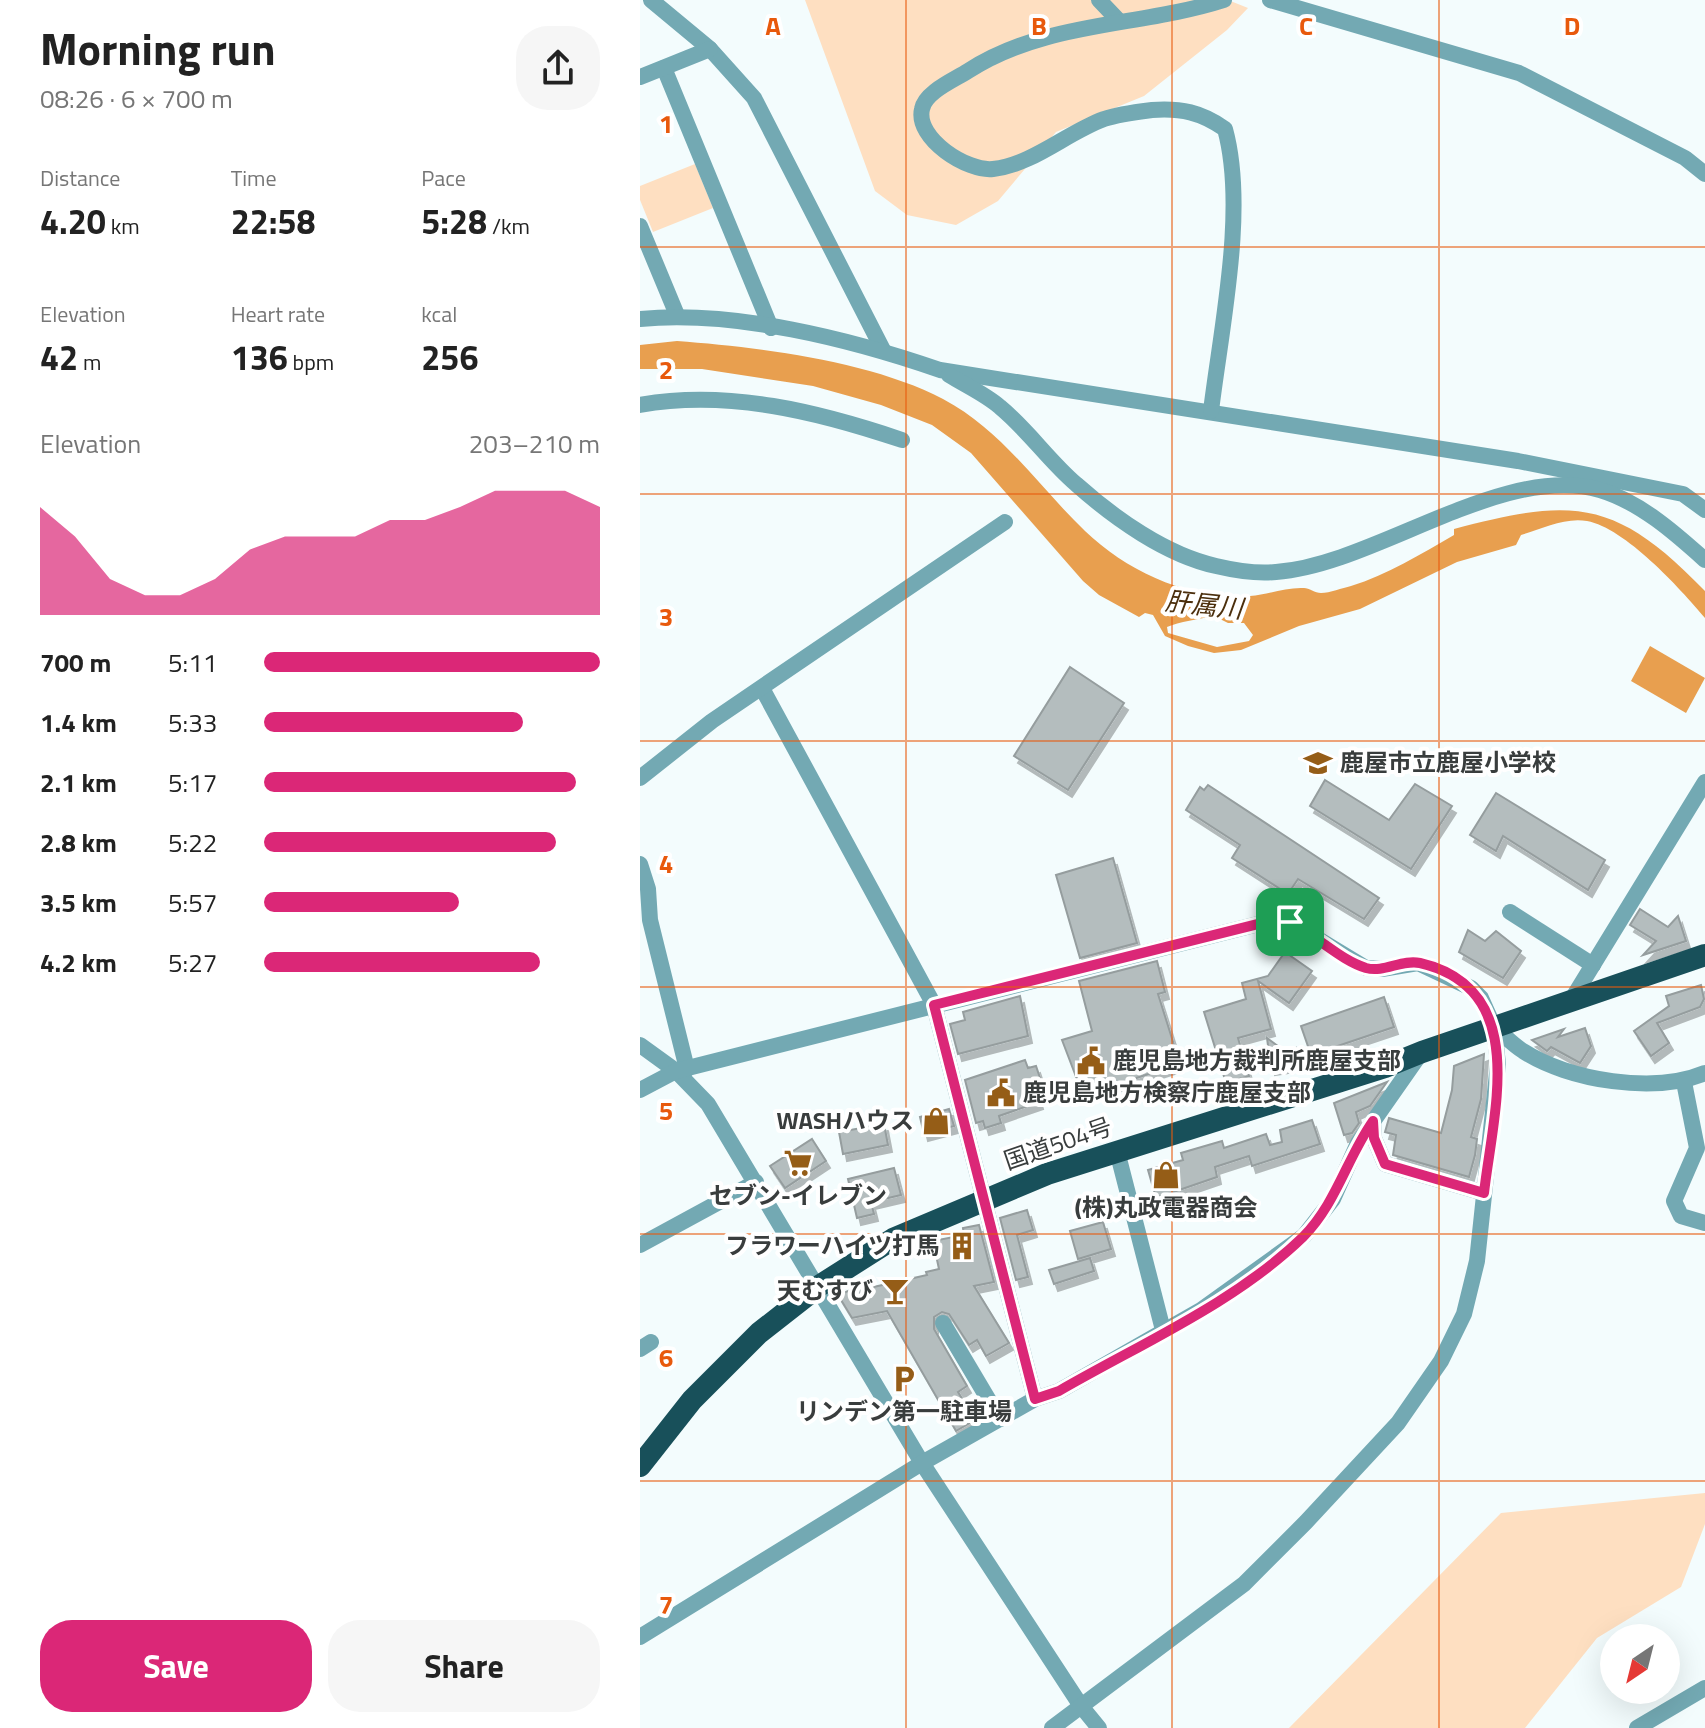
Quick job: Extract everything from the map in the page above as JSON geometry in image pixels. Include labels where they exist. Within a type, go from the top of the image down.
[{"type":"highway","name":"国道504号","points":[[640,1466],[715,1378],[759,1333],[819,1286],[893,1239],[983,1198],[1117,1151],[1385,1067],[1572,999],[1705,955]]},
{"type":"street","points":[[651,0],[710,49],[754,98],[769,122],[883,350]]},
{"type":"street","points":[[1099,0],[1119,21]]},
{"type":"street","points":[[1211,411],[1232,205],[1234,164],[1225,129],[1203,113],[1173,108],[1132,112],[1103,120],[1018,163],[990,169],[960,160],[934,144],[923,123],[922,108],[931,95],[973,68],[1053,34],[1224,0]]},
{"type":"street","points":[[1270,0],[1519,73],[1685,158],[1705,174]]},
{"type":"street","points":[[640,77],[710,49]]},
{"type":"street","points":[[664,68],[771,328]]},
{"type":"street","points":[[640,226],[677,315]]},
{"type":"street","points":[[640,319],[677,315],[771,328],[883,350],[940,370],[1518,461],[1683,494],[1705,510]]},
{"type":"street","points":[[940,370],[999,406],[1076,484],[1119,516],[1171,551],[1215,566],[1275,573],[1334,560],[1493,500],[1556,485],[1599,490],[1642,510],[1705,560]]},
{"type":"street","points":[[640,405],[681,397],[732,400],[846,421],[902,440]]},
{"type":"street","points":[[640,778],[712,721],[763,690],[1005,522]]},
{"type":"street","points":[[763,690],[934,1005],[1035,1399]]},
{"type":"street","points":[[1572,999],[1705,782]]},
{"type":"street","points":[[640,864],[648,889],[650,920],[682,1070]]},
{"type":"street","points":[[1510,912],[1593,965]]},
{"type":"street","points":[[640,1090],[682,1070],[1274,920],[1290,922],[1366,968],[1382,969],[1418,963],[1448,976],[1481,998],[1494,1027],[1498,1064],[1477,1261],[1464,1314],[1441,1361],[1398,1423],[1244,1584],[1052,1728]]},
{"type":"street","points":[[1494,1027],[1523,1051],[1555,1066],[1640,1084],[1684,1082],[1705,1073]]},
{"type":"street","points":[[640,1045],[682,1070],[708,1104],[922,1463],[1081,1706],[1099,1728]]},
{"type":"street","points":[[640,1637],[922,1463],[1035,1399],[1059,1391],[1252,1277],[1304,1236],[1333,1199],[1358,1143],[1422,1052]]},
{"type":"street","points":[[1684,1082],[1697,1148],[1674,1201],[1681,1216],[1705,1223]]},
{"type":"street","points":[[1373,1121],[1374,1138],[1385,1164],[1484,1193]]},
{"type":"street","points":[[1117,1151],[1163,1330]]},
{"type":"street","points":[[640,1245],[756,1182]]},
{"type":"street","points":[[943,1323],[1000,1419]]},
{"type":"street","points":[[1637,1728],[1705,1688]]},
{"type":"shaded area","points":[[805,0],[1228,0],[1248,8],[1227,30],[1144,96],[1056,132],[998,201],[956,225],[907,215],[875,191]]},
{"type":"shaded area","points":[[695,164],[713,208],[653,232],[640,200],[640,186]]},
{"type":"shaded area","points":[[1705,1493],[1705,1524],[1681,1587],[1620,1624],[1600,1624],[1600,1636],[1525,1728],[1289,1728],[1501,1513]]},
{"type":"water","name":"肝属川","points":[[677,341],[813,358],[882,375],[943,399],[1002,443],[1102,546],[1140,571],[1182,588],[1227,596],[1297,588],[1328,592],[1391,570],[1454,535],[1454,529],[1531,512],[1563,510],[1591,514],[1618,523],[1645,538],[1705,591],[1705,618],[1667,576],[1634,547],[1602,526],[1579,520],[1553,524],[1521,535],[1516,545],[1457,562],[1360,609],[1299,626],[1241,650],[1214,653],[1165,636],[1153,615],[1145,613],[1139,617],[1099,595],[1083,581],[971,453],[932,425],[881,405],[813,386],[702,369],[640,369],[640,345]],"holes":[[[1214,616],[1228,623],[1244,623],[1253,635],[1249,641],[1217,647],[1168,633],[1167,627]]]},
{"type":"water","points":[[1650,646],[1705,678],[1686,713],[1631,681]]},
{"type":"building","points":[[1070,667],[1124,703],[1068,790],[1014,756]]},
{"type":"building","points":[[1325,780],[1389,820],[1415,784],[1452,806],[1411,869],[1310,806]]},
{"type":"building","points":[[1208,785],[1379,898],[1364,919],[1298,879],[1288,894],[1232,858],[1240,845],[1186,810],[1200,787],[1204,790]]},
{"type":"building","points":[[1496,793],[1605,860],[1588,890],[1503,836],[1496,851],[1470,835]]},
{"type":"building","points":[[1113,858],[1137,943],[1080,958],[1056,875]]},
{"type":"building","points":[[1640,909],[1668,927],[1678,916],[1686,941],[1643,955],[1656,941],[1630,925]]},
{"type":"building","points":[[1468,930],[1485,941],[1496,931],[1521,951],[1503,978],[1459,952]]},
{"type":"building","points":[[1285,952],[1312,971],[1289,1003],[1258,981],[1271,1029],[1238,1038],[1249,1076],[1226,1083],[1204,1012],[1246,999],[1242,983],[1268,976]]},
{"type":"building","points":[[1157,961],[1165,992],[1158,994],[1180,1064],[1083,1095],[1062,1040],[1092,1031],[1079,981]]},
{"type":"building","points":[[1701,985],[1704,999],[1700,1007],[1657,1023],[1669,1043],[1651,1056],[1634,1031],[1669,1006],[1666,996]]},
{"type":"building","points":[[1020,996],[1028,1036],[958,1054],[950,1024],[965,1020],[963,1012]]},
{"type":"building","points":[[1384,997],[1394,1027],[1311,1055],[1301,1026]]},
{"type":"building","points":[[1585,1028],[1591,1046],[1580,1063],[1551,1047],[1547,1051],[1532,1040],[1564,1029],[1558,1037]]},
{"type":"building","points":[[1267,1038],[1286,1052],[1296,1048],[1298,1064],[1271,1068]]},
{"type":"building","points":[[1484,1054],[1481,1099],[1471,1137],[1477,1139],[1469,1177],[1393,1155],[1396,1135],[1385,1132],[1389,1118],[1441,1133],[1452,1090],[1454,1066]]},
{"type":"building","points":[[1025,1060],[1028,1068],[1036,1066],[1040,1078],[1035,1080],[1039,1102],[999,1116],[1001,1123],[985,1128],[983,1121],[976,1123],[965,1080]]},
{"type":"building","points":[[1387,1082],[1370,1106],[1356,1112],[1359,1123],[1352,1133],[1344,1135],[1334,1103]]},
{"type":"building","points":[[949,1109],[954,1126],[924,1134],[920,1117]]},
{"type":"building","points":[[1312,1120],[1320,1144],[1252,1166],[1249,1156],[1215,1167],[1217,1177],[1156,1198],[1148,1170],[1183,1160],[1181,1153],[1222,1141],[1224,1148],[1266,1134],[1270,1145],[1282,1142],[1280,1130]]},
{"type":"building","points":[[884,1124],[888,1145],[843,1154],[839,1132]]},
{"type":"building","name":"セブン-イレブン","points":[[812,1139],[826,1161],[785,1188],[770,1166]]},
{"type":"building","points":[[894,1168],[901,1195],[871,1202],[874,1214],[857,1218],[848,1179]]},
{"type":"building","points":[[1027,1210],[1033,1230],[1017,1235],[1028,1277],[1016,1280],[1000,1218]]},
{"type":"building","points":[[1103,1222],[1111,1249],[1078,1259],[1070,1231]]},
{"type":"building","points":[[979,1225],[994,1282],[974,1286],[1009,1343],[986,1356],[977,1340],[969,1345],[949,1314],[942,1312],[934,1317],[934,1329],[967,1386],[958,1392],[975,1420],[956,1431],[887,1311],[852,1318],[838,1295],[868,1283],[869,1288],[927,1275],[926,1272],[939,1269],[933,1241],[964,1235],[963,1228]]},
{"type":"building","points":[[1090,1258],[1094,1271],[1054,1284],[1049,1270]]},
{"type":"place","name":"鹿屋市立鹿屋小学校","points":[[1318,763]]},
{"type":"place","name":"鹿児島地方裁判所鹿屋支部","points":[[1091,1061]]},
{"type":"place","name":"鹿児島地方検察庁鹿屋支部","points":[[1001,1093]]},
{"type":"place","name":"WASHハウス","points":[[936,1121]]},
{"type":"place","name":"セブン-イレブン","points":[[798,1163]]},
{"type":"place","name":"(株)丸政電器商会","points":[[1166,1175]]},
{"type":"place","name":"フラワーハイツ打馬","points":[[962,1246]]},
{"type":"place","name":"天むすび","points":[[895,1291]]},
{"type":"place","name":"リンデン第一駐車場","points":[[904,1379]]},
{"type":"route","points":[[1274,920],[1290,922],[1366,968],[1382,969],[1418,963],[1471,988],[1481,998],[1494,1027],[1498,1064],[1484,1193],[1385,1164],[1374,1138],[1373,1121],[1358,1143],[1333,1199],[1304,1236],[1252,1277],[1201,1310],[1059,1391],[1035,1399],[934,1005],[1274,920]]}]
